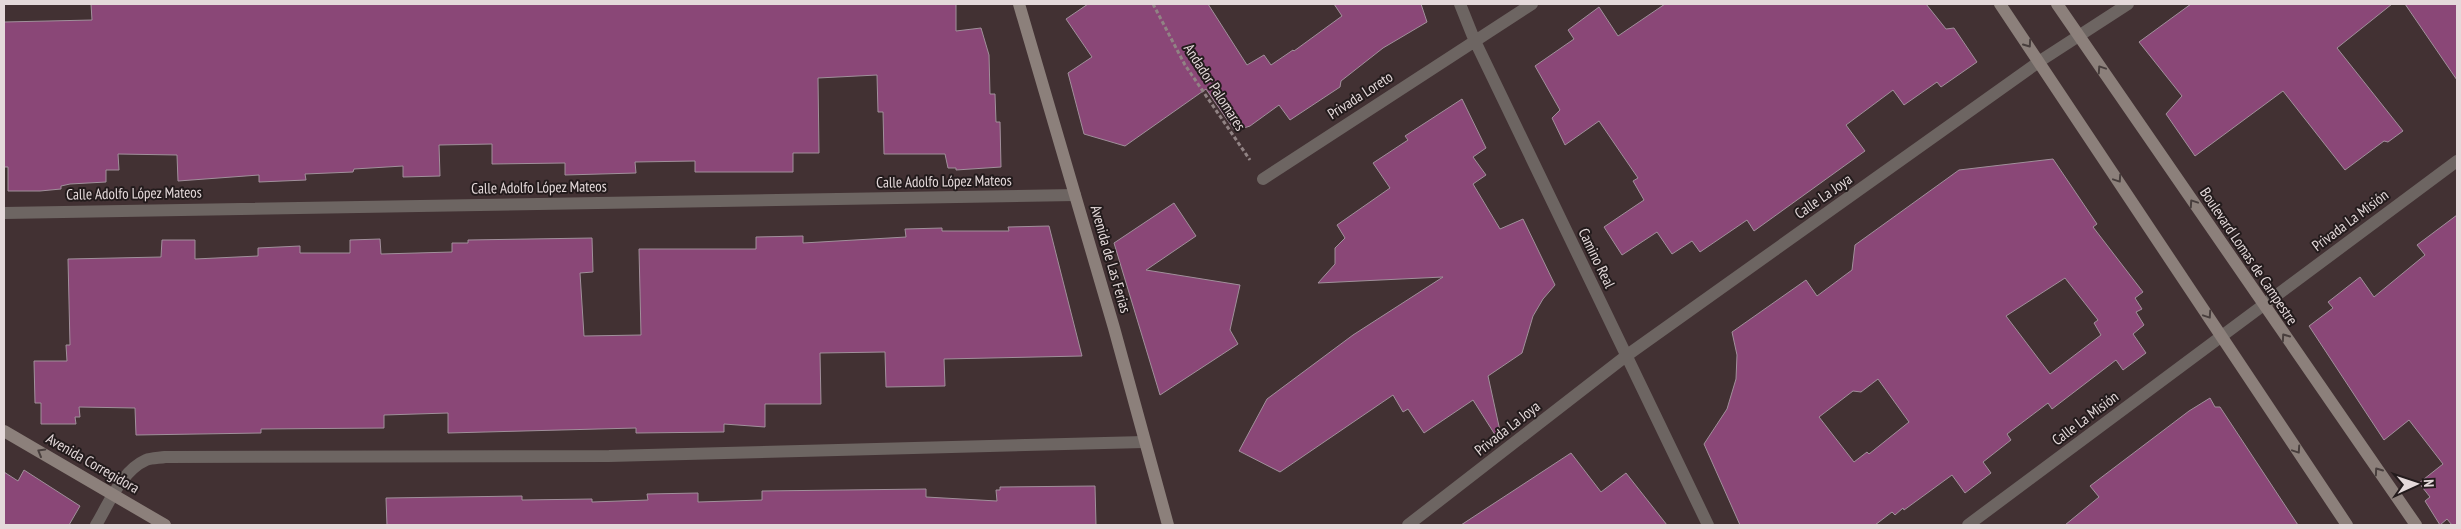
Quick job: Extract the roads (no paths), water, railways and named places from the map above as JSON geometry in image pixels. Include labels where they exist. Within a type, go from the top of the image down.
[{"type":"main road","name":"Avenida de Las Ferias","points":[[1019,4],[1114,328],[1168,525]]},
{"type":"main road","points":[[2000,4],[2040,61],[2347,525]]},
{"type":"main road","name":"Boulevard Lomas de Campestre","points":[[2056,4],[2416,525]]},
{"type":"main road","name":"Avenida Corregidora","points":[[4,431],[165,525]]},
{"type":"street","name":"Camino Real","points":[[1460,4],[1474,40],[1708,525]]},
{"type":"street","name":"Privada Loreto","points":[[1263,178],[1532,4]]},
{"type":"street","points":[[2079,36],[2128,4]]},
{"type":"street","name":"Calle La Joya","points":[[1626,356],[2040,61],[2079,36]]},
{"type":"street","name":"Privada La Misión","points":[[2222,336],[2457,161]]},
{"type":"street","name":"Calle Adolfo López Mateos","points":[[4,213],[1075,196]]},
{"type":"street","name":"Calle La Misión","points":[[1968,525],[2222,336]]},
{"type":"street","name":"Privada La Joya","points":[[1408,525],[1626,356]]},
{"type":"street","points":[[96,525],[114,494],[133,468],[146,460],[165,456],[610,456],[1144,442]]}]
